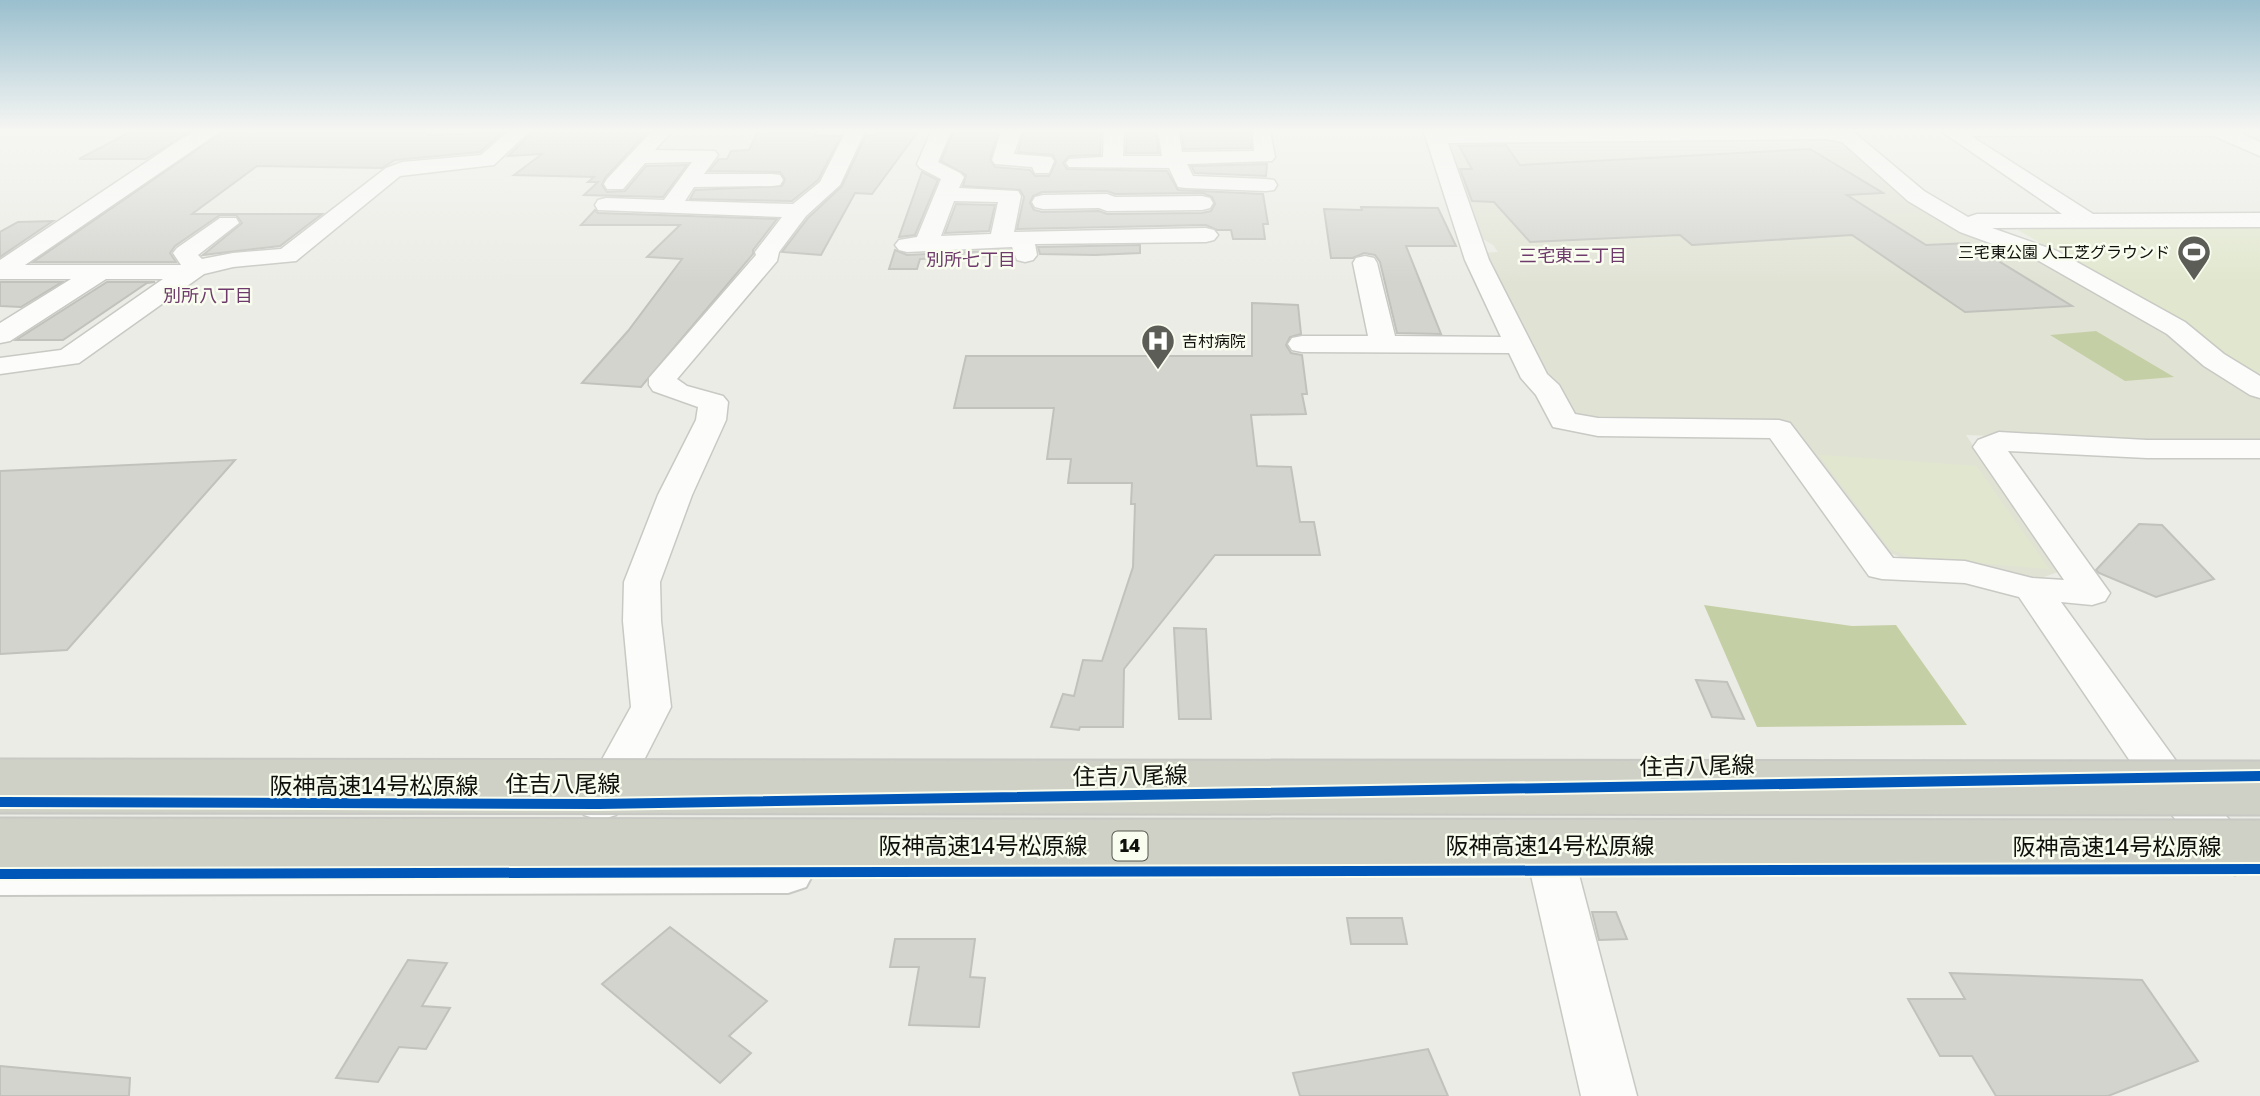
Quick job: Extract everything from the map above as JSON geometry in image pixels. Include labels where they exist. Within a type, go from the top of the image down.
[{"type":"highway","name":"阪神高速14号松原線","points":[[0,786],[2260,788]]},
{"type":"highway","name":"阪神高速14号松原線","points":[[0,845],[2255,862]]},
{"type":"main road","name":"住吉八尾線","points":[[0,802],[599,804],[2260,776]]},
{"type":"main road","points":[[0,874],[1554,871],[2255,862]]},
{"type":"street","points":[[0,271],[133,180]]},
{"type":"street","points":[[0,271],[194,270],[233,260],[287,256],[383,180]]},
{"type":"street","points":[[623,180],[611,195],[672,206],[798,211]]},
{"type":"street","points":[[672,206],[687,181],[760,180]]},
{"type":"street","points":[[599,804],[651,707],[641,611],[642,582],[675,495],[711,420],[713,402],[677,392],[663,385],[663,378],[768,256],[767,252],[798,211],[829,186],[832,180]]},
{"type":"street","points":[[952,180],[947,194],[916,245],[1023,239],[1031,246],[1107,236],[1213,238],[1206,193]]},
{"type":"street","points":[[1107,236],[1109,180]]},
{"type":"street","points":[[1186,180],[1206,193]]},
{"type":"street","points":[[1451,180],[1477,260],[1535,378],[1549,391],[1564,421],[1598,427],[1779,429],[1882,568],[1965,572],[2032,589],[2092,593],[1989,447],[1999,441],[2147,449],[2260,449]]},
{"type":"street","points":[[1898,180],[1916,196],[1957,220],[2048,256],[2176,328],[2214,360],[2260,389]]},
{"type":"street","points":[[2025,180],[2087,220]]},
{"type":"street","points":[[1043,202],[1107,203],[1266,185]]},
{"type":"street","points":[[947,194],[1010,196],[1001,241]]},
{"type":"street","points":[[1957,220],[2260,220]]},
{"type":"street","points":[[194,270],[185,253],[228,223]]},
{"type":"street","points":[[1365,263],[1383,345]]},
{"type":"street","points":[[0,366],[69,357],[194,270]]},
{"type":"street","points":[[0,335],[102,271]]},
{"type":"street","points":[[1302,344],[1519,345]]},
{"type":"street","points":[[2032,589],[2164,777],[2255,862]]},
{"type":"street","points":[[1554,871],[1609,1096]]},
{"type":"shaded area","points":[[1460,180],[1888,180],[1908,198],[2031,254],[2186,344],[2260,397],[2260,443],[1966,435],[2058,572],[2033,581],[1910,561],[1883,550],[1789,424],[1602,422],[1568,415],[1542,371],[1482,253],[1498,252],[1483,239]]},
{"type":"shaded area","points":[[2133,224],[2260,224],[2260,380],[2194,331],[2018,230]]},
{"type":"shaded area","points":[[2096,331],[2174,377],[2125,381],[2050,335]]},
{"type":"shaded area","points":[[1819,455],[1976,466],[2049,569],[1912,557],[1890,549]]},
{"type":"shaded area","points":[[1704,605],[1852,626],[1896,625],[1967,725],[1757,727]]},
{"type":"building","points":[[152,180],[238,180],[192,214],[322,214],[280,246],[203,255],[242,223],[236,215],[220,215],[175,246],[170,253],[176,262],[33,262]]},
{"type":"building","points":[[604,180],[602,185],[607,192],[625,191],[634,180],[676,180],[663,197],[584,195],[598,182],[588,182]]},
{"type":"building","points":[[785,180],[818,180],[792,201],[690,199],[695,190],[782,186]]},
{"type":"building","points":[[845,180],[882,180],[872,194],[855,193],[821,255],[782,252],[808,218],[842,186]]},
{"type":"building","points":[[919,180],[938,180],[915,235],[899,237]]},
{"type":"building","points":[[965,180],[1172,180],[1178,190],[1263,194],[1268,224],[1263,224],[1265,239],[1233,239],[1231,230],[1217,230],[1206,225],[1017,229],[1024,197],[1020,190],[963,186]],"holes":[[[1042,192],[1203,193],[1212,197],[1215,204],[1211,211],[1202,213],[1042,212],[1034,210],[1030,203],[1033,196]]]},
{"type":"building","points":[[1464,180],[1862,180],[1883,193],[1847,195],[1926,245],[1969,243],[2072,306],[1965,312],[1852,235],[1692,245],[1680,235],[1530,242],[1494,202],[1472,201]]},
{"type":"building","points":[[956,204],[995,205],[989,231],[945,233]]},
{"type":"building","points":[[1361,207],[1438,208],[1456,246],[1406,246],[1441,334],[1397,333],[1380,262],[1375,255],[1364,253],[1353,258],[1331,258],[1324,209],[1362,210]]},
{"type":"building","points":[[595,210],[598,213],[777,219],[753,250],[753,254],[641,387],[582,383],[628,331],[682,259],[647,257],[680,225],[581,225]]},
{"type":"building","points":[[53,221],[0,257],[0,232],[18,222]]},
{"type":"building","points":[[1140,245],[1140,253],[1095,255],[1040,254],[1038,247]]},
{"type":"building","points":[[895,250],[907,255],[1010,250],[1012,255],[920,259],[917,269],[889,269]]},
{"type":"building","points":[[0,282],[62,282],[21,307],[0,306]]},
{"type":"building","points":[[107,282],[155,282],[147,283],[63,340],[16,340]]},
{"type":"building","points":[[1252,303],[1298,305],[1301,334],[1290,337],[1286,345],[1291,353],[1302,355],[1307,394],[1302,394],[1306,414],[1251,415],[1257,466],[1291,467],[1300,522],[1314,522],[1320,555],[1215,555],[1124,669],[1123,727],[1080,727],[1079,730],[1051,727],[1063,694],[1074,696],[1083,660],[1102,661],[1133,567],[1135,504],[1131,504],[1132,483],[1068,483],[1071,459],[1047,459],[1054,408],[954,408],[966,356],[1252,356]]},
{"type":"building","points":[[235,460],[67,650],[0,654],[0,471]]},
{"type":"building","points":[[2139,524],[2162,525],[2214,579],[2156,597],[2099,573],[2096,570]]},
{"type":"building","points":[[1174,628],[1206,629],[1211,719],[1179,719]]},
{"type":"building","points":[[1696,680],[1727,682],[1744,719],[1712,717]]},
{"type":"building","points":[[1592,912],[1616,912],[1627,939],[1599,940]]},
{"type":"building","points":[[1347,918],[1402,918],[1407,944],[1351,944]]},
{"type":"building","points":[[670,927],[767,1001],[729,1036],[751,1053],[720,1083],[602,984]]},
{"type":"building","points":[[895,939],[975,939],[970,977],[985,978],[979,1027],[909,1025],[919,967],[890,967]]},
{"type":"building","points":[[408,960],[447,963],[422,1006],[450,1008],[426,1049],[399,1047],[378,1082],[336,1078]]},
{"type":"building","points":[[1950,973],[2142,980],[2198,1061],[2108,1096],[1996,1096],[1972,1056],[1940,1056],[1908,999],[1965,999]]},
{"type":"building","points":[[1428,1049],[1448,1096],[1300,1096],[1293,1073]]},
{"type":"building","points":[[0,1066],[130,1078],[129,1096],[0,1096]]},
{"type":"cycle path","points":[[0,802],[599,804],[2260,776]]},
{"type":"cycle path","points":[[0,874],[2260,869]]},
{"type":"place","name":"三宅東公園 人工芝グラウンド","points":[[2194,282]]},
{"type":"place","name":"吉村病院","points":[[1158,371]]},
{"type":"district","name":"三宅東三丁目","points":[[1573,256]]},
{"type":"district","name":"別所七丁目","points":[[971,260]]},
{"type":"district","name":"別所八丁目","points":[[208,296]]}]
